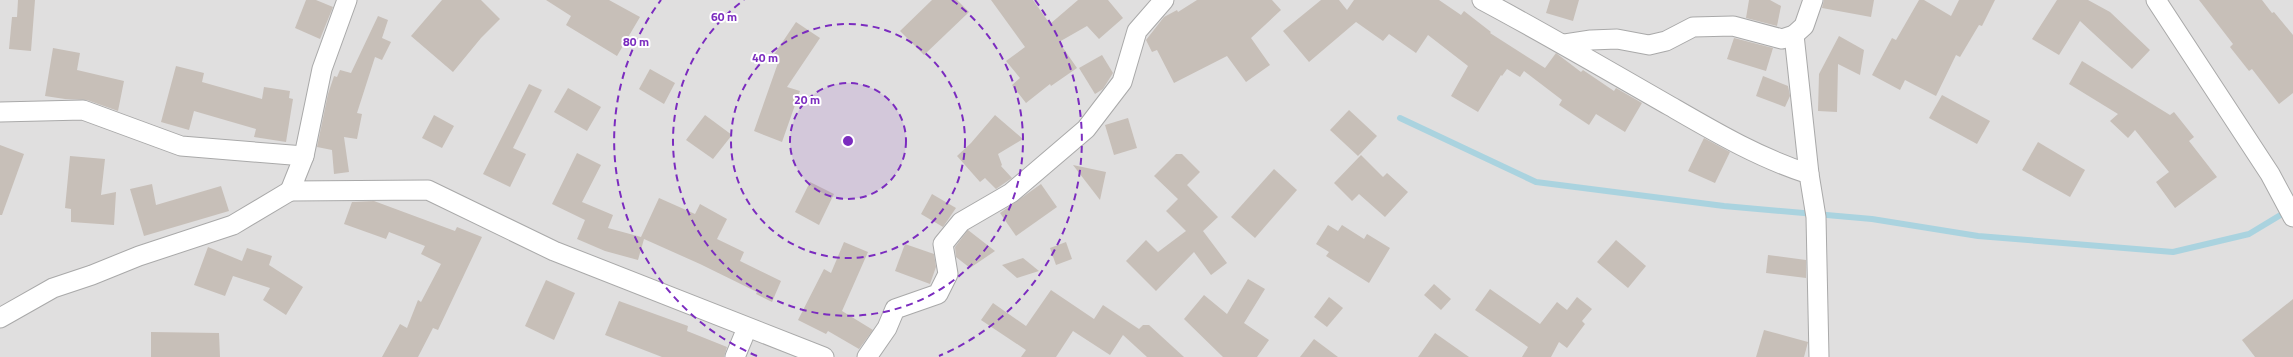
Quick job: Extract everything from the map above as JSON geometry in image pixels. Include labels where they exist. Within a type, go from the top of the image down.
[{"type":"street","points":[[290,191],[304,156],[322,69],[347,0]]},
{"type":"street","points":[[867,357],[887,328],[895,309],[938,294],[948,274],[943,244],[961,222],[1011,193],[1086,129],[1122,82],[1137,31],[1164,0]]},
{"type":"street","points":[[1482,0],[1565,44],[1737,144],[1776,163],[1809,174]]},
{"type":"street","points":[[1565,44],[1591,40],[1617,39],[1649,45],[1666,41],[1693,27],[1733,26],[1782,39],[1794,35],[1804,26],[1813,0]]},
{"type":"street","points":[[2156,0],[2270,174],[2293,217]]},
{"type":"street","points":[[1794,35],[1809,174],[1816,217],[1819,357]]},
{"type":"street","points":[[0,112],[83,110],[181,146],[304,156]]},
{"type":"street","points":[[0,318],[53,288],[233,225],[290,191],[428,190],[554,251],[824,357]]},
{"type":"street","points":[[735,357],[747,328]]},
{"type":"shaded area","points":[[0,0],[2293,0],[2293,357],[0,357]]},
{"type":"building","points":[[18,0],[35,0],[31,51],[9,49],[12,17],[17,17]]},
{"type":"building","points":[[306,0],[316,0],[333,7],[320,39],[295,28]]},
{"type":"building","points":[[442,0],[481,0],[500,19],[481,38],[453,72],[411,36]]},
{"type":"building","points":[[546,0],[609,0],[640,17],[617,56],[566,25],[571,16]]},
{"type":"building","points":[[932,0],[957,0],[969,12],[924,55],[900,31]]},
{"type":"building","points":[[991,0],[1033,0],[1050,24],[1078,0],[1108,0],[1123,18],[1099,39],[1087,26],[1059,42],[1077,68],[1051,86],[1050,84],[1026,103],[1012,85],[1020,78],[1006,61],[1025,47]]},
{"type":"building","points":[[1197,0],[1272,0],[1281,10],[1251,38],[1270,65],[1246,82],[1227,56],[1174,83],[1157,50],[1152,52],[1146,40],[1164,17],[1177,10],[1178,12]]},
{"type":"building","points":[[1321,0],[1339,0],[1347,10],[1354,0],[1439,0],[1461,15],[1464,11],[1491,32],[1490,33],[1545,68],[1556,53],[1581,72],[1583,70],[1614,91],[1616,88],[1642,103],[1625,132],[1596,114],[1589,125],[1559,105],[1562,100],[1524,71],[1520,77],[1507,69],[1502,76],[1501,75],[1478,112],[1451,96],[1468,66],[1428,35],[1416,53],[1389,34],[1383,41],[1356,22],[1309,62],[1283,31]]},
{"type":"building","points":[[1550,0],[1579,0],[1573,21],[1546,13]]},
{"type":"building","points":[[1749,0],[1770,0],[1781,6],[1777,26],[1746,18]]},
{"type":"building","points":[[1824,0],[1874,0],[1871,17],[1822,8]]},
{"type":"building","points":[[1919,0],[1924,0],[1951,16],[1959,0],[1995,0],[1982,26],[1979,25],[1960,57],[1956,55],[1936,96],[1905,80],[1900,90],[1872,75],[1892,38],[1896,40]]},
{"type":"building","points":[[2057,0],[2088,0],[2110,12],[2150,50],[2132,69],[2080,21],[2059,55],[2032,39]]},
{"type":"building","points":[[2199,0],[2262,0],[2293,35],[2293,93],[2279,104],[2252,69],[2249,71],[2230,47],[2233,44]]},
{"type":"building","points":[[378,16],[388,20],[382,38],[391,42],[382,60],[375,57],[357,113],[362,114],[357,139],[344,137],[349,172],[334,174],[332,150],[317,147],[328,94],[334,76],[337,77],[340,70],[351,73]]},
{"type":"building","points":[[796,22],[820,38],[787,87],[800,91],[782,142],[754,131],[778,63],[771,59]]},
{"type":"building","points":[[1839,36],[1864,50],[1860,75],[1838,64],[1837,112],[1818,111],[1819,74]]},
{"type":"building","points":[[1734,38],[1773,48],[1766,71],[1727,59]]},
{"type":"building","points":[[53,48],[80,53],[77,70],[124,81],[118,111],[87,100],[45,96]]},
{"type":"building","points":[[1102,55],[1113,73],[1103,89],[1095,94],[1079,68]]},
{"type":"building","points":[[2082,61],[2170,115],[2174,112],[2194,137],[2189,141],[2217,177],[2175,208],[2156,182],[2169,172],[2135,130],[2128,138],[2110,121],[2118,114],[2069,84]]},
{"type":"building","points":[[176,66],[204,73],[202,82],[262,99],[264,87],[290,91],[289,98],[293,99],[286,142],[254,137],[256,129],[194,111],[189,130],[161,122]]},
{"type":"building","points":[[650,69],[675,83],[664,104],[639,89]]},
{"type":"building","points":[[1763,76],[1788,86],[1790,96],[1785,107],[1756,96]]},
{"type":"building","points":[[529,84],[542,90],[513,148],[526,154],[510,187],[483,174]]},
{"type":"building","points":[[568,88],[601,107],[587,131],[554,112]]},
{"type":"building","points":[[1942,95],[1990,121],[1977,144],[1929,118]]},
{"type":"building","points":[[1349,110],[1377,136],[1358,156],[1330,130]]},
{"type":"building","points":[[434,115],[454,126],[442,148],[422,138]]},
{"type":"building","points":[[705,115],[732,135],[713,159],[686,140]]},
{"type":"building","points":[[995,115],[1023,139],[998,154],[1002,165],[1001,166],[1012,178],[996,189],[985,178],[980,182],[957,156],[971,143]]},
{"type":"building","points":[[1128,118],[1137,148],[1114,155],[1105,125]]},
{"type":"building","points":[[1704,138],[1730,152],[1715,183],[1688,171]]},
{"type":"building","points":[[2038,142],[2085,170],[2070,197],[2022,170]]},
{"type":"building","points":[[0,145],[24,154],[2,215],[0,215]]},
{"type":"building","points":[[577,153],[601,165],[582,202],[613,215],[608,228],[641,237],[659,198],[695,214],[700,204],[727,219],[717,239],[744,252],[740,261],[781,281],[772,302],[756,294],[757,292],[644,239],[638,260],[605,251],[577,239],[585,220],[552,204]]},
{"type":"building","points":[[1176,154],[1182,154],[1200,172],[1187,185],[1218,217],[1203,231],[1227,263],[1211,275],[1194,252],[1156,291],[1126,261],[1146,240],[1158,252],[1186,231],[1166,211],[1178,199],[1154,176]]},
{"type":"building","points":[[1361,155],[1383,177],[1387,173],[1408,192],[1385,217],[1359,194],[1352,201],[1334,183]]},
{"type":"building","points":[[70,156],[105,159],[101,195],[116,192],[114,225],[71,222],[71,209],[65,208]]},
{"type":"building","points":[[1073,165],[1106,172],[1100,200]]},
{"type":"building","points":[[1274,169],[1297,190],[1255,238],[1231,217]]},
{"type":"building","points":[[810,182],[834,194],[819,225],[795,212]]},
{"type":"building","points":[[152,184],[156,205],[221,186],[229,211],[144,236],[130,189]]},
{"type":"building","points":[[1041,184],[1057,207],[1016,236],[1000,213]]},
{"type":"building","points":[[932,194],[956,208],[943,227],[921,214]]},
{"type":"building","points":[[374,201],[455,231],[457,227],[482,237],[438,330],[433,328],[418,357],[382,357],[400,324],[407,328],[418,300],[421,302],[441,264],[421,254],[425,246],[389,232],[386,239],[344,224],[352,202]]},
{"type":"building","points":[[1328,225],[1338,231],[1342,225],[1364,239],[1367,234],[1390,248],[1369,283],[1326,256],[1329,252],[1316,244]]},
{"type":"building","points":[[968,230],[995,251],[970,268],[956,257],[955,247]]},
{"type":"building","points":[[1616,240],[1646,266],[1628,288],[1597,262]]},
{"type":"building","points":[[844,242],[868,252],[842,311],[873,330],[859,349],[828,331],[826,334],[798,320],[824,269],[831,273]]},
{"type":"building","points":[[1066,242],[1072,259],[1056,265],[1050,248]]},
{"type":"building","points":[[905,244],[934,254],[936,267],[930,284],[895,271]]},
{"type":"building","points":[[208,247],[242,261],[247,248],[272,256],[269,265],[303,287],[286,315],[263,300],[270,288],[233,276],[225,296],[194,285]]},
{"type":"building","points":[[1768,255],[1806,260],[1806,278],[1766,273]]},
{"type":"building","points":[[1023,258],[1039,271],[1017,278],[1002,265]]},
{"type":"building","points":[[1248,279],[1265,289],[1244,323],[1269,340],[1257,357],[1223,357],[1184,319],[1204,295],[1227,314]]},
{"type":"building","points":[[546,280],[575,293],[554,340],[525,326]]},
{"type":"building","points":[[1434,284],[1451,299],[1441,310],[1424,295]]},
{"type":"building","points":[[1490,289],[1540,324],[1557,302],[1567,310],[1577,297],[1592,309],[1582,321],[1585,324],[1567,348],[1559,342],[1551,357],[1522,357],[1528,347],[1475,310]]},
{"type":"building","points":[[1051,290],[1094,319],[1103,305],[1139,329],[1143,325],[1149,325],[1184,357],[1147,357],[1123,335],[1110,355],[1073,331],[1056,357],[1021,357],[1026,350],[981,320],[993,303],[1026,326]]},
{"type":"building","points":[[1329,297],[1343,308],[1327,327],[1314,317]]},
{"type":"building","points":[[2293,299],[2293,357],[2255,357],[2242,340]]},
{"type":"building","points":[[619,301],[688,326],[687,331],[727,347],[724,357],[662,357],[605,335]]},
{"type":"building","points":[[1764,330],[1808,342],[1804,357],[1756,357]]},
{"type":"building","points":[[151,332],[219,333],[220,357],[151,357]]},
{"type":"building","points":[[1435,333],[1469,357],[1418,357]]},
{"type":"building","points":[[1314,339],[1338,357],[1300,357]]},
{"type":"waterway","points":[[1400,118],[1536,182],[1724,206],[1872,219],[1978,236],[2173,252],[2249,234],[2287,211]]}]
